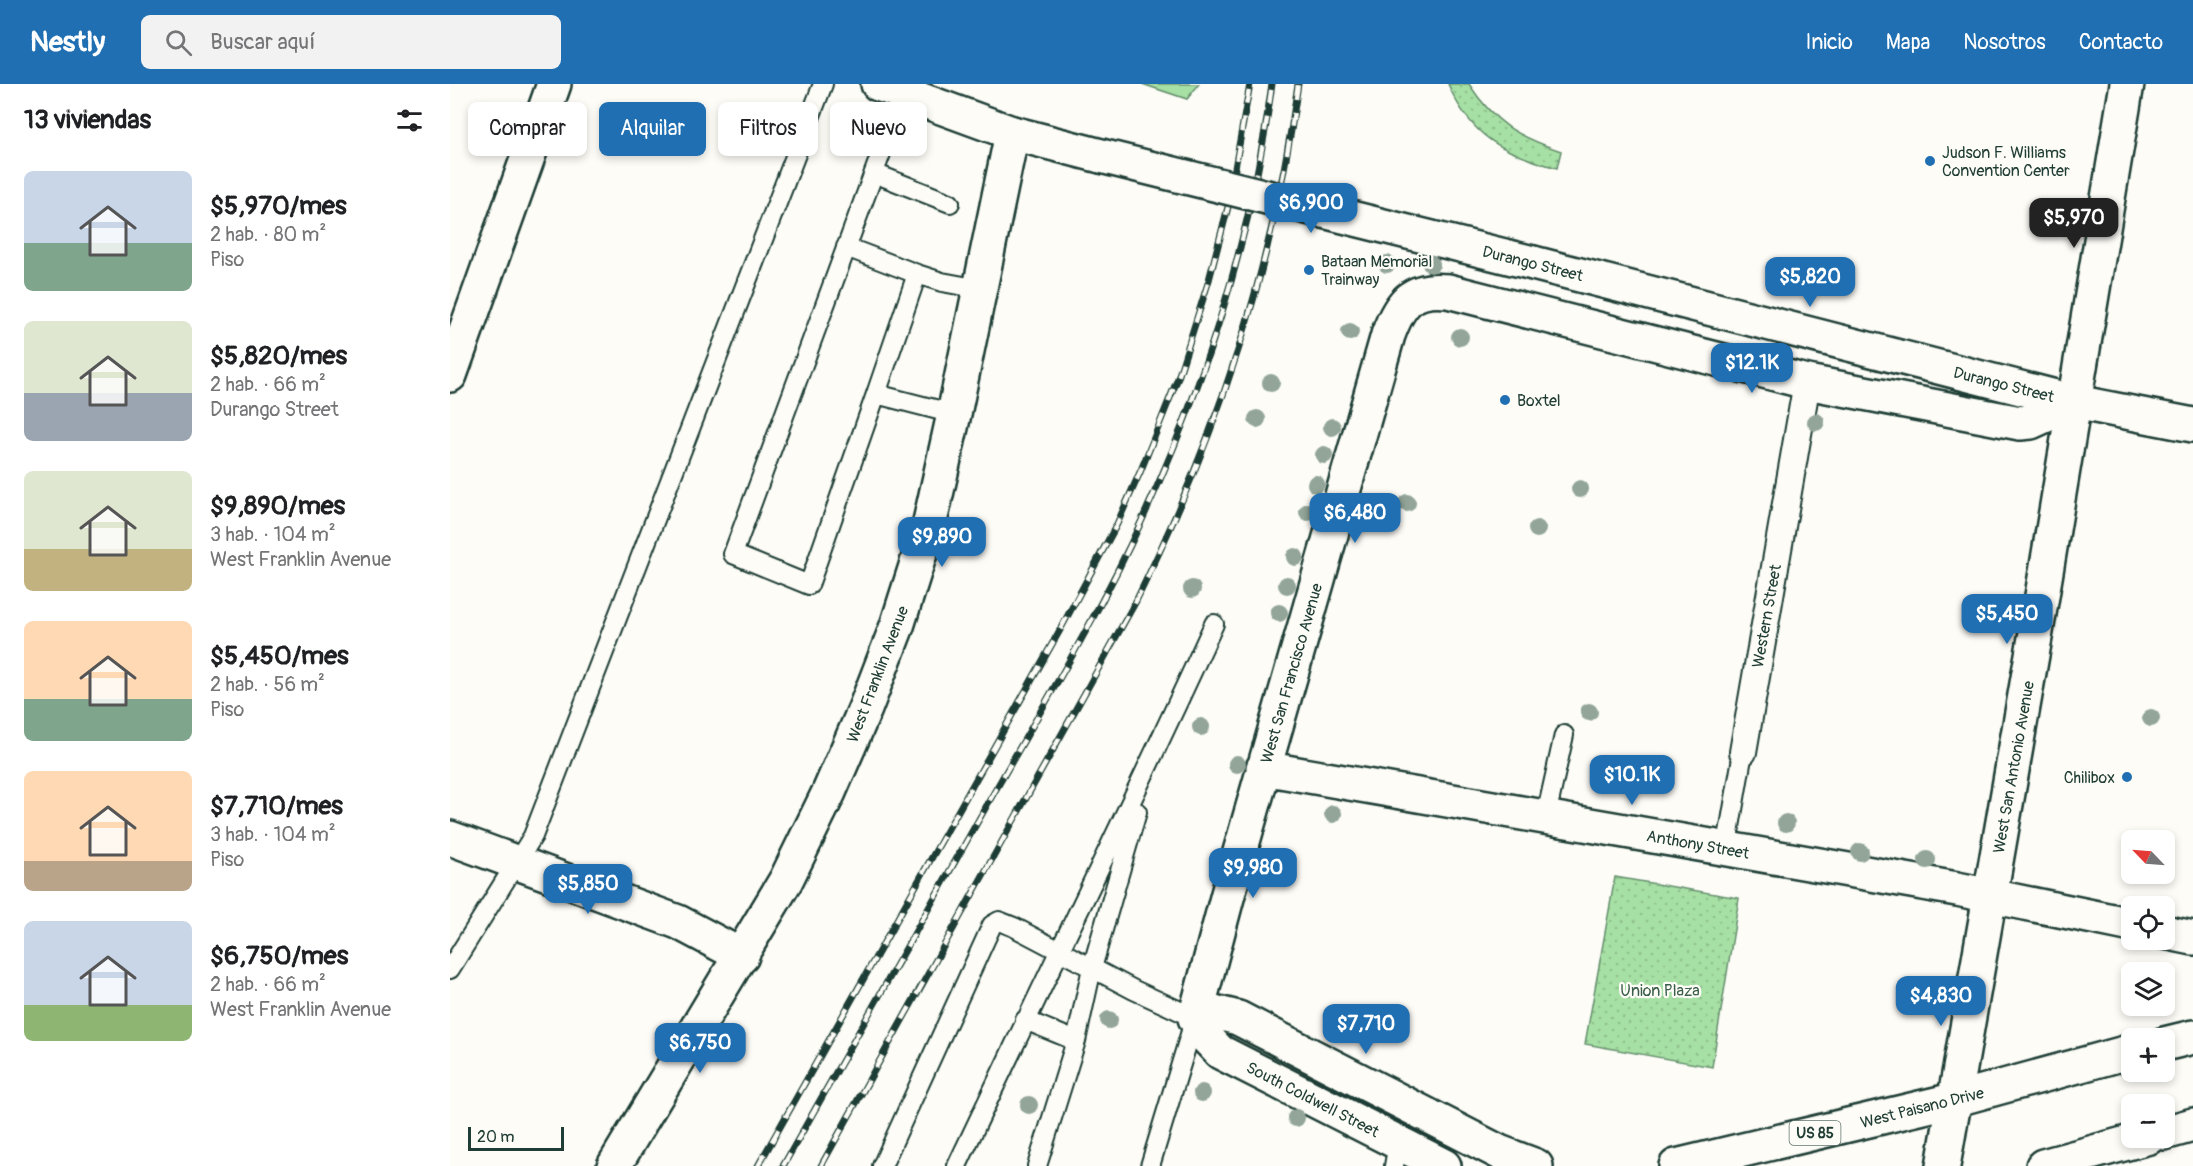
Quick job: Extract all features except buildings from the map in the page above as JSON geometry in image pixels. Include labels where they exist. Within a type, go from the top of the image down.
[{"type":"street","points":[[450,375],[554,84]]},
{"type":"street","name":"West San Antonio Avenue","points":[[1943,1166],[1991,896],[2127,84]]},
{"type":"street","name":"Durango Street","points":[[890,89],[1012,133],[1101,156],[1533,263],[2075,402],[2193,424]]},
{"type":"street","name":"West Franklin Avenue","points":[[614,1166],[786,880],[829,792],[865,709],[897,626],[930,522],[1012,133]]},
{"type":"street","name":"West San Francisco Avenue","points":[[1195,1018],[1263,768],[1388,334],[1398,310],[1408,299],[1420,292],[1448,291],[1807,382]]},
{"type":"street","points":[[1807,382],[2020,423],[2031,422],[2075,402]]},
{"type":"street","name":"Western Street","points":[[1743,752],[1807,382]]},
{"type":"street","name":"Anthony Street","points":[[1263,768],[1991,896],[2121,923]]},
{"type":"street","points":[[450,838],[678,922],[742,956]]},
{"type":"street","points":[[2175,934],[2193,938]]},
{"type":"street","points":[[1195,1018],[1210,1011],[1238,1018],[1499,1152],[1536,1166]]},
{"type":"street","name":"South Coldwell Street","points":[[1195,1018],[1202,1033],[1220,1052],[1396,1154],[1444,1166]]},
{"type":"street","points":[[2175,1041],[2193,1037]]},
{"type":"street","name":"West Paisano Drive","points":[[1676,1166],[1953,1100],[2121,1054]]},
{"type":"street","points":[[2175,1130],[2193,1125]]},
{"type":"street","points":[[2043,1166],[2121,1145]]},
{"type":"lane","points":[[450,969],[533,836],[823,84]]},
{"type":"lane","points":[[890,89],[874,173],[733,554],[809,585],[917,274]]},
{"type":"lane","points":[[874,173],[950,203]]},
{"type":"lane","points":[[846,247],[942,282],[980,289]]},
{"type":"lane","points":[[876,394],[954,414]]},
{"type":"lane","points":[[957,1166],[1025,1020],[1061,952],[1214,624]]},
{"type":"lane","points":[[1546,816],[1564,735]]},
{"type":"lane","name":"Western Street","points":[[1726,850],[1743,752]]},
{"type":"lane","points":[[1037,1166],[1076,1041],[1092,968],[1150,764]]},
{"type":"lane","points":[[882,1166],[992,925],[999,921],[1195,1018],[1150,1166]]},
{"type":"lane","points":[[1025,1020],[1076,1041]]},
{"type":"green space","points":[[1142,84],[1199,84],[1187,99]]},
{"type":"green space","points":[[1448,84],[1469,84],[1488,109],[1508,127],[1532,140],[1561,151],[1557,168],[1521,156],[1491,141],[1467,118]]},
{"type":"green space","name":"Union Plaza","points":[[1615,877],[1739,898],[1712,1067],[1585,1044]]},
{"type":"railway","points":[[758,1166],[1060,630],[1117,524],[1178,378],[1209,280],[1228,207],[1250,84]]},
{"type":"railway","points":[[783,1166],[1068,664],[1142,520],[1186,415],[1224,307],[1252,196],[1272,84]]},
{"type":"railway","points":[[821,1166],[1136,601],[1165,538],[1217,413],[1257,285],[1274,219],[1298,84]]},
{"type":"place","name":"Judson F. Williams Convention Center","points":[[1930,161]]},
{"type":"place","name":"Bataan Memorial Trainway","points":[[1309,270]]},
{"type":"place","name":"Boxtel","points":[[1505,400]]},
{"type":"place","name":"Chilibox","points":[[2127,777]]}]
